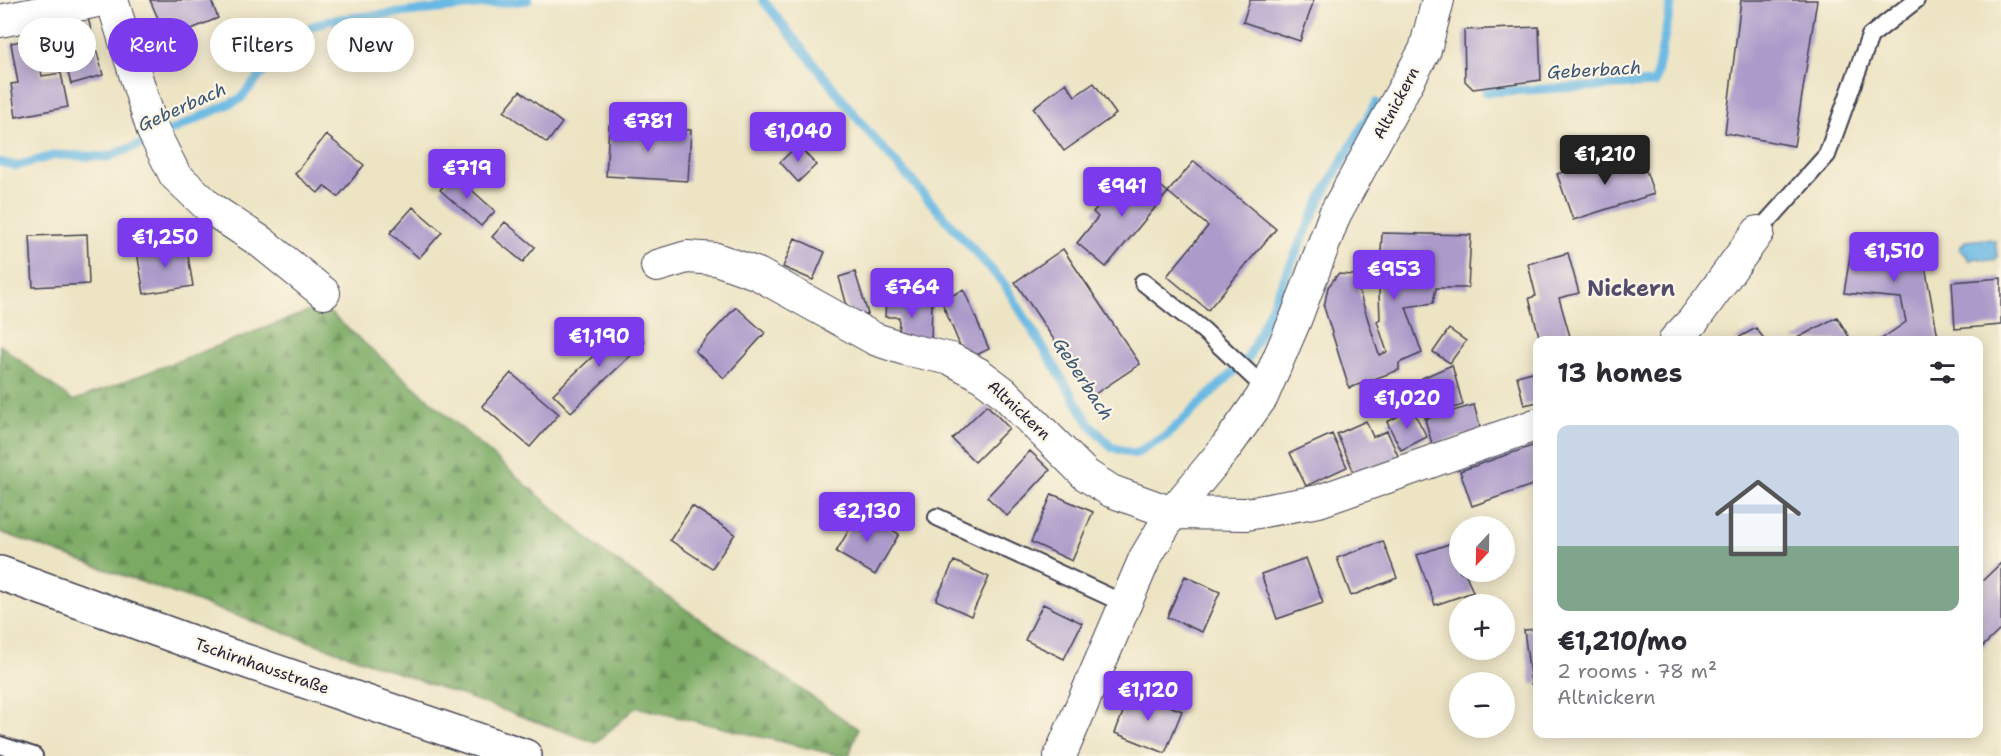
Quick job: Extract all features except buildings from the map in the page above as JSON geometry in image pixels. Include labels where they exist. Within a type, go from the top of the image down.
[{"type":"main road","name":"Tschirnhausstraße","points":[[0,573],[219,652],[525,756]]},
{"type":"street","points":[[0,21],[102,0]]},
{"type":"street","points":[[112,0],[157,141],[175,175],[210,208],[261,242],[324,293]]},
{"type":"street","name":"Altnickern","points":[[1060,756],[1145,558],[1172,513],[1224,450],[1266,389],[1296,318],[1335,214],[1425,50],[1438,0]]},
{"type":"street","points":[[1679,336],[1693,321],[1758,232]]},
{"type":"street","name":"Altnickern","points":[[657,266],[687,257],[716,259],[758,274],[875,339],[905,349],[951,359],[980,374],[1003,392],[1086,475],[1111,491],[1172,513],[1247,514],[1319,501],[1533,426]]},
{"type":"lane","points":[[1758,232],[1827,155],[1870,36],[1916,0]]},
{"type":"lane","points":[[1143,282],[1203,330],[1266,389]]},
{"type":"lane","points":[[937,517],[1125,604]]},
{"type":"lane","points":[[0,745],[34,756]]},
{"type":"green space","points":[[322,306],[602,551],[858,729],[849,756],[636,707],[596,743],[0,532],[0,345],[73,401]]},
{"type":"water","points":[[1995,240],[1997,256],[1995,261],[1975,258],[1969,261],[1959,249],[1965,241]]},
{"type":"waterway","name":"Geberbach","points":[[0,162],[16,166],[56,155],[107,157],[144,143],[240,99],[298,32],[330,20],[528,0]]},
{"type":"waterway","name":"Geberbach","points":[[763,0],[870,134],[1005,285],[1089,423],[1111,447],[1135,454],[1166,436],[1248,358],[1321,198],[1376,103]]},
{"type":"waterway","name":"Geberbach","points":[[1486,92],[1655,83],[1672,0]]},
{"type":"district","name":"Nickern","points":[[1631,288]]}]
